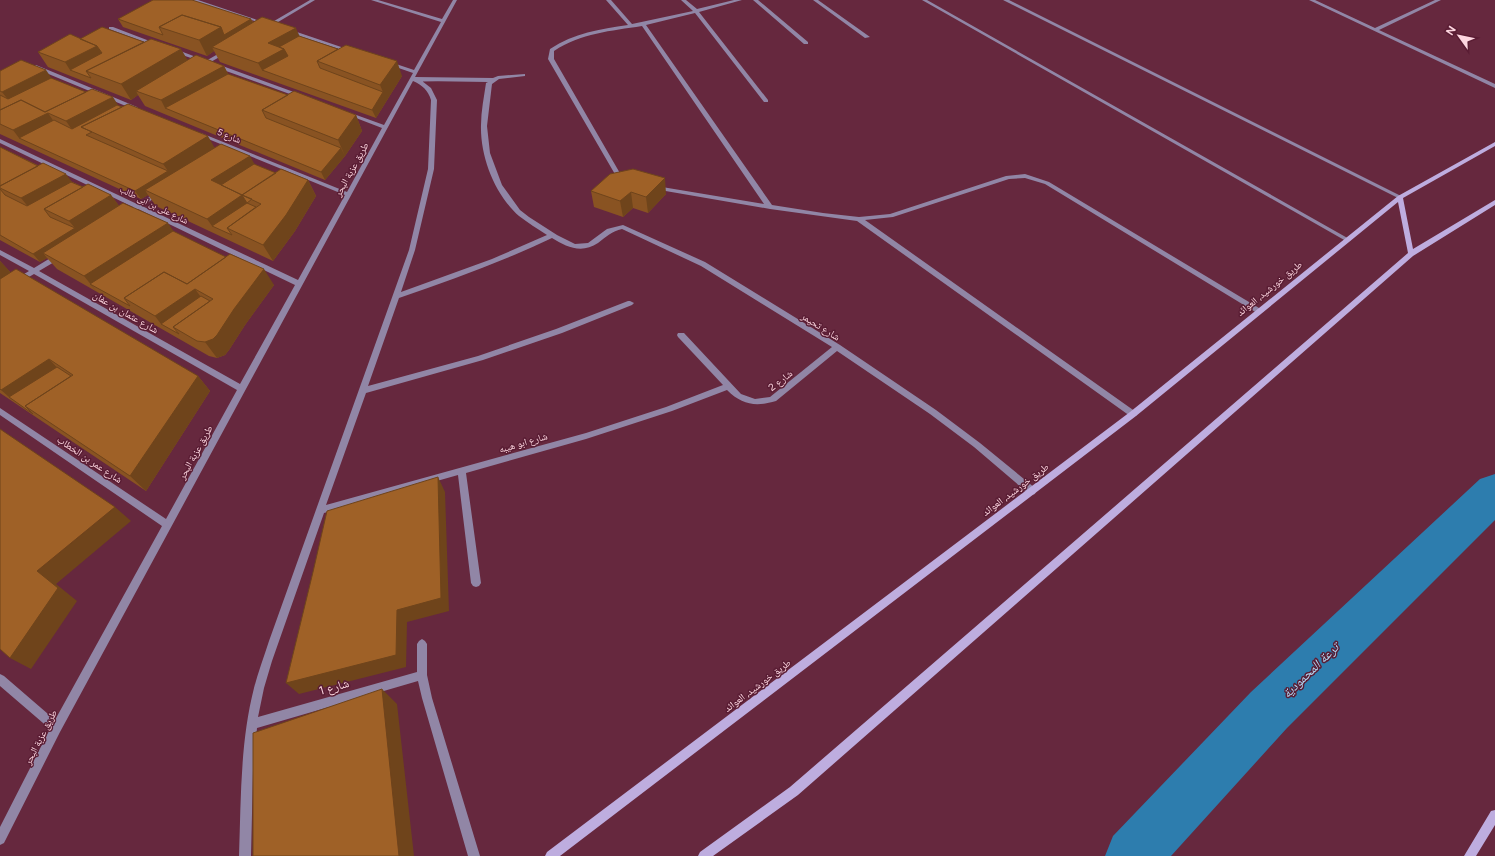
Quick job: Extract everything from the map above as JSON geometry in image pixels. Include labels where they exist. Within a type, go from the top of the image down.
[{"type":"main road","name":"طريق خورشيد, العوائد","points":[[551,856],[1133,414],[1400,197],[1495,144]]},
{"type":"main road","points":[[1400,197],[1411,254]]},
{"type":"main road","points":[[704,856],[794,791],[1411,254],[1495,202]]},
{"type":"main road","points":[[1470,856],[1495,815]]},
{"type":"street","points":[[193,0],[278,27]]},
{"type":"street","points":[[264,29],[313,0]]},
{"type":"street","points":[[374,0],[444,21]]},
{"type":"street","name":"طريق عزبة البحر","points":[[0,839],[56,728],[455,0]]},
{"type":"street","points":[[608,0],[631,26]]},
{"type":"street","points":[[683,0],[696,11],[766,101]]},
{"type":"street","points":[[630,182],[619,176],[551,59],[552,50],[561,43],[576,37],[643,24],[740,0]]},
{"type":"street","points":[[754,0],[806,43]]},
{"type":"street","points":[[815,0],[867,37]]},
{"type":"street","points":[[924,0],[1348,240]]},
{"type":"street","points":[[1005,0],[1400,197]]},
{"type":"street","points":[[1311,0],[1495,86]]},
{"type":"street","points":[[1375,30],[1439,0]]},
{"type":"street","points":[[104,31],[117,24]]},
{"type":"street","points":[[643,24],[770,207]]},
{"type":"street","points":[[110,28],[162,47]]},
{"type":"street","points":[[285,30],[358,53]]},
{"type":"street","points":[[200,67],[232,48]]},
{"type":"street","points":[[170,49],[304,98]]},
{"type":"street","points":[[245,856],[247,784],[252,724],[262,680],[320,510],[412,250],[431,169],[434,100],[432,92],[414,75],[387,63]]},
{"type":"street","points":[[42,64],[33,69],[140,110]]},
{"type":"street","points":[[414,75],[493,80],[523,75]]},
{"type":"street","points":[[396,296],[464,274],[508,257],[552,235],[519,212],[501,190],[489,160],[484,132],[489,83],[493,80]]},
{"type":"street","points":[[133,107],[140,103]]},
{"type":"street","points":[[341,112],[386,128]]},
{"type":"street","name":"شارع 5","points":[[190,130],[349,195]]},
{"type":"street","name":"شارع على بن ابى طالب","points":[[0,141],[300,284]]},
{"type":"street","points":[[227,152],[233,148]]},
{"type":"street","points":[[652,187],[770,207],[859,219],[890,216],[1008,177],[1025,176],[1047,182],[1260,311]]},
{"type":"street","points":[[131,211],[163,191]]},
{"type":"street","points":[[859,219],[1133,414]]},
{"type":"street","name":"شارع تحيمر","points":[[552,235],[575,247],[583,248],[590,246],[609,230],[623,228],[680,253],[715,271],[837,348],[933,412],[977,445],[1032,491]]},
{"type":"street","points":[[0,292],[66,251]]},
{"type":"street","name":"شارع عثمان بن عفان","points":[[0,252],[242,389]]},
{"type":"street","points":[[362,391],[480,358],[559,331],[630,303]]},
{"type":"street","name":"شارع 2","points":[[681,335],[738,396],[750,401],[762,403],[773,399],[837,348]]},
{"type":"street","name":"شارع ابو هيبه","points":[[320,510],[586,436],[647,417],[729,386]]},
{"type":"street","name":"شارع عمر بن الخطاب","points":[[0,411],[167,525]]},
{"type":"street","points":[[462,471],[476,583]]},
{"type":"street","points":[[422,644],[422,675],[427,698],[474,856]]},
{"type":"street","name":"شارع 1","points":[[252,724],[422,675]]},
{"type":"street","points":[[0,679],[56,728]]},
{"type":"building","points":[[153,0],[192,0],[251,19],[224,35],[221,27],[182,15],[159,27],[163,35],[118,19]]},
{"type":"building","points":[[182,15],[221,27],[199,40],[159,27]]},
{"type":"building","points":[[262,17],[296,28],[268,43],[284,49],[258,63],[212,47]]},
{"type":"building","points":[[102,27],[144,42],[86,71],[91,78],[70,70],[102,53],[97,46],[80,39]]},
{"type":"building","points":[[70,34],[97,46],[65,62],[38,52]]},
{"type":"building","points":[[299,36],[338,49],[317,61],[320,68],[383,92],[372,110],[262,70],[288,56],[284,49],[279,47]]},
{"type":"building","points":[[151,39],[181,49],[121,84],[86,71]]},
{"type":"building","points":[[346,45],[397,61],[380,85],[317,61]]},
{"type":"building","points":[[196,55],[224,66],[161,100],[136,91]]},
{"type":"building","points":[[21,60],[46,70],[2,92],[0,91],[0,71]]},
{"type":"building","points":[[228,74],[288,95],[262,110],[266,118],[341,148],[321,172],[165,108]]},
{"type":"building","points":[[51,78],[86,92],[45,112],[21,100],[0,110],[0,95],[8,99]]},
{"type":"building","points":[[92,89],[113,97],[66,121],[48,113],[13,130],[0,124],[0,110],[21,100],[45,112]]},
{"type":"building","points":[[294,91],[356,115],[338,140],[262,110]]},
{"type":"building","points":[[128,104],[208,136],[163,164],[81,127]]},
{"type":"building","points":[[117,105],[122,107],[81,127],[92,132],[86,135],[168,171],[135,191],[19,138],[54,120],[72,129]]},
{"type":"building","points":[[221,144],[250,156],[211,180],[242,195],[207,219],[145,190]]},
{"type":"building","points":[[0,147],[38,166],[0,186]]},
{"type":"building","points":[[43,163],[66,174],[21,198],[0,188],[0,186]]},
{"type":"building","points":[[254,164],[276,173],[242,195],[221,185]]},
{"type":"building","points":[[281,169],[308,180],[286,215],[263,245],[227,228],[261,204],[242,195]]},
{"type":"building","points":[[633,169],[665,178],[646,197],[631,192],[620,201],[591,191],[610,174]]},
{"type":"building","points":[[71,182],[83,187],[44,209],[50,217],[75,228],[33,254],[0,235],[0,189],[5,195],[27,206]]},
{"type":"building","points":[[88,184],[111,195],[69,221],[44,209]]},
{"type":"building","points":[[242,195],[252,199],[247,203]]},
{"type":"building","points":[[123,203],[168,223],[84,276],[43,253]]},
{"type":"building","points":[[247,203],[256,207],[227,228],[232,235],[212,226]]},
{"type":"building","points":[[173,231],[226,257],[187,284],[164,272],[124,298],[130,306],[90,284]]},
{"type":"building","points":[[230,254],[264,269],[213,339],[205,342],[197,341],[173,327],[213,299],[195,289],[155,316],[124,298],[164,272],[187,284]]},
{"type":"building","points":[[16,269],[198,376],[130,476],[25,406],[73,375],[49,359],[1,390],[0,389],[0,279]]},
{"type":"building","points":[[201,296],[210,301],[173,327],[179,334],[161,324]]},
{"type":"building","points":[[57,367],[71,376],[25,406],[33,414],[9,397]]},
{"type":"building","points":[[0,429],[115,507],[37,571],[58,588],[10,658],[0,649]]},
{"type":"building","points":[[438,477],[441,598],[397,610],[396,655],[286,683],[327,511]]},
{"type":"building","points":[[382,689],[399,856],[253,856],[253,733]]},
{"type":"waterway","name":"ترعة المحمودية","points":[[1133,856],[1269,710],[1495,492]]}]
